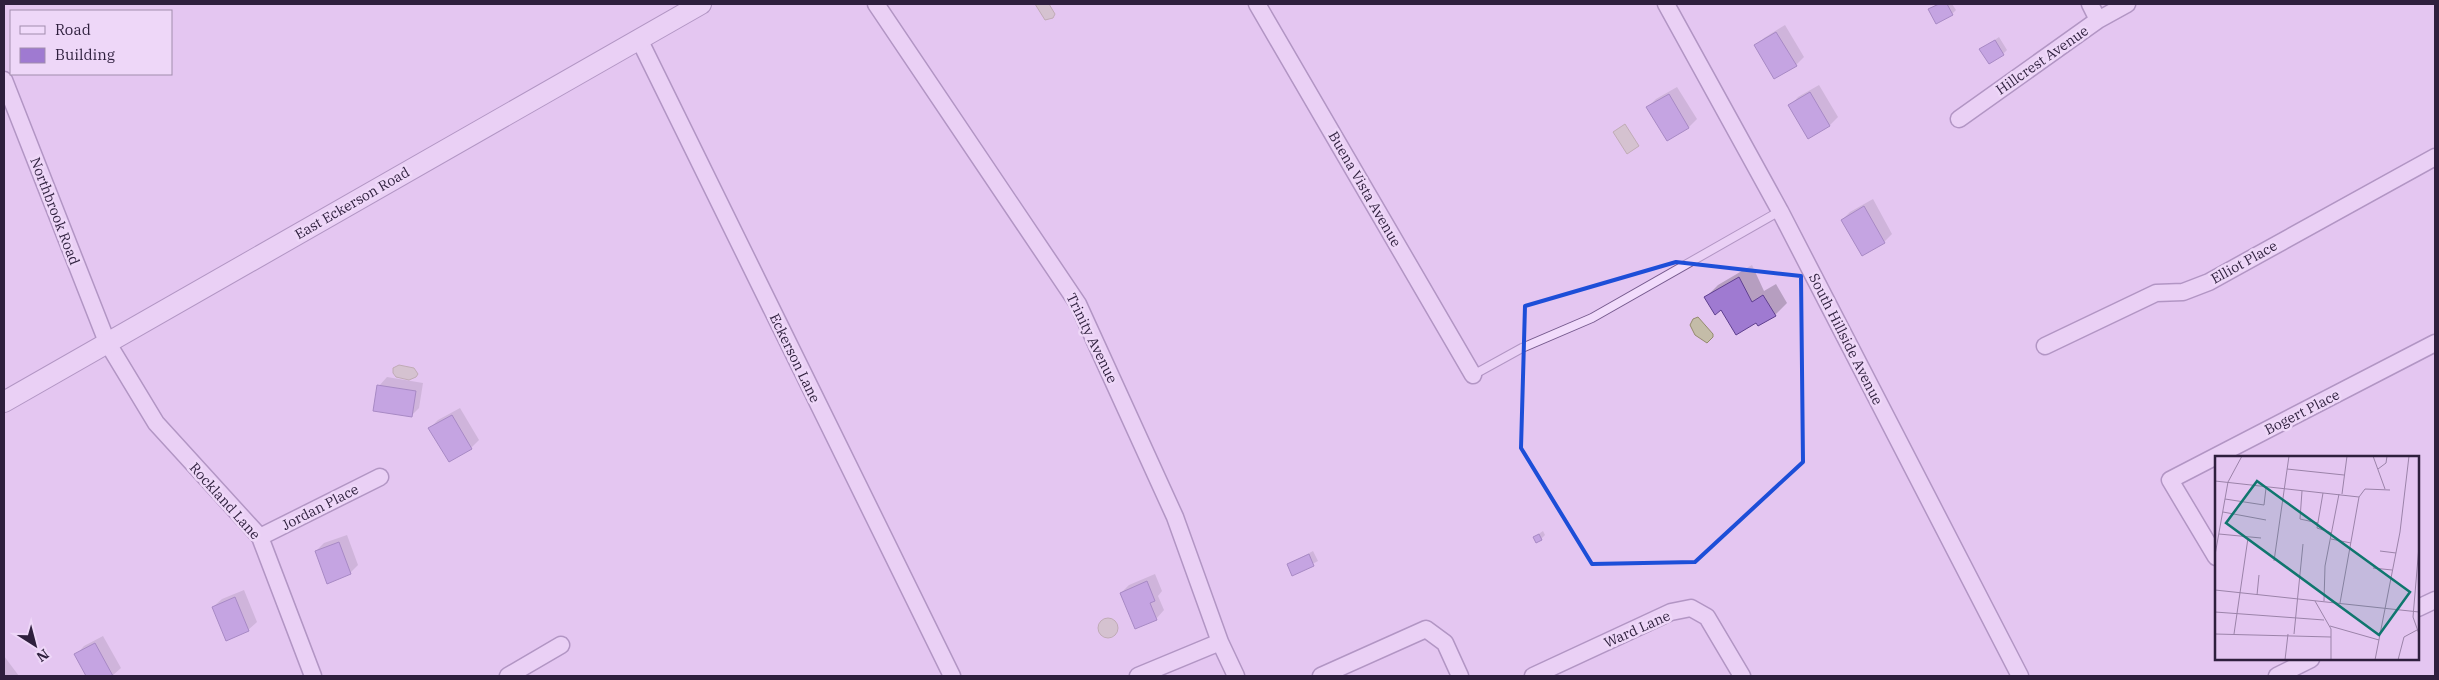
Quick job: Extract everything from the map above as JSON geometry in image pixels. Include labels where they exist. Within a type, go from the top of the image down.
[{"type":"street","name":"East Eckerson Road","points":[[4,402],[701,4]]},
{"type":"street","name":"Trinity Avenue","points":[[876,4],[1078,304],[1175,517],[1220,642],[1236,676]]},
{"type":"street","name":"Buena Vista Avenue","points":[[1258,4],[1473,375]]},
{"type":"street","name":"South Hillside Avenue","points":[[1666,4],[1780,211],[2020,676]]},
{"type":"street","points":[[2090,4],[2098,20]]},
{"type":"street","name":"Hillcrest Avenue","points":[[1959,119],[2098,20],[2127,4]]},
{"type":"street","name":"Eckerson Lane","points":[[639,39],[952,676]]},
{"type":"street","name":"Northbrook Road","points":[[4,80],[107,342]]},
{"type":"street","name":"Elliot Place","points":[[2045,346],[2156,293],[2183,292],[2209,282],[2435,157]]},
{"type":"street","name":"Rockland Lane","points":[[107,342],[156,423],[260,537],[314,676]]},
{"type":"street","name":"Bogert Place","points":[[2216,456],[2435,343]]},
{"type":"street","name":"Bogert Place","points":[[2215,457],[2170,480],[2215,555]]},
{"type":"street","name":"Jordan Place","points":[[260,537],[380,477]]},
{"type":"street","points":[[2419,608],[2435,600]]},
{"type":"street","name":"Ward Lane","points":[[1533,676],[1672,612],[1691,608],[1707,617],[1742,676]]},
{"type":"street","points":[[1321,676],[1426,629],[1445,643],[1460,676]]},
{"type":"street","points":[[1138,676],[1220,642]]},
{"type":"street","points":[[508,676],[561,645]]},
{"type":"street","points":[[2280,669],[2308,660]]},
{"type":"lane","points":[[1473,375],[1522,348],[1592,318],[1780,211]]},
{"type":"highlighted area","points":[[1676,262],[1801,276],[1803,462],[1695,562],[1592,564],[1521,448],[1525,306]]},
{"type":"shaded area","points":[[1035,4],[1049,4],[1055,14],[1053,18],[1045,20]]},
{"type":"shaded area","points":[[1625,124],[1639,146],[1627,154],[1613,132]]},
{"type":"shaded area","points":[[1698,317],[1713,334],[1713,337],[1707,343],[1695,335],[1690,325],[1693,319]]},
{"type":"shaded area","points":[[399,365],[414,368],[418,374],[409,380],[396,377],[393,373],[393,368]]},
{"type":"shaded area","points":[[1108,618],[1115,621],[1118,628],[1115,635],[1108,638],[1101,635],[1098,628],[1101,621]]},
{"type":"building","points":[[1939,4],[1947,4],[1953,15],[1936,24],[1928,9]]},
{"type":"building","points":[[1776,32],[1797,66],[1774,79],[1754,45]]},
{"type":"building","points":[[1995,40],[2004,55],[1989,64],[1979,49]]},
{"type":"building","points":[[1810,92],[1830,126],[1808,139],[1788,105]]},
{"type":"building","points":[[1669,94],[1689,128],[1667,141],[1646,107]]},
{"type":"building","points":[[1864,206],[1885,243],[1862,256],[1841,220]]},
{"type":"building","points":[[1739,277],[1752,302],[1763,295],[1776,316],[1758,326],[1756,323],[1736,335],[1721,310],[1715,315],[1704,297]]},
{"type":"building","points":[[377,385],[416,391],[412,417],[373,411]]},
{"type":"building","points":[[452,415],[472,449],[449,462],[428,428]]},
{"type":"building","points":[[1539,534],[1542,540],[1536,543],[1533,537]]},
{"type":"building","points":[[339,542],[351,574],[327,584],[315,551]]},
{"type":"building","points":[[1309,554],[1314,566],[1292,576],[1287,564]]},
{"type":"building","points":[[1147,581],[1155,601],[1150,603],[1157,620],[1135,629],[1120,593]]},
{"type":"building","points":[[235,597],[249,631],[226,641],[212,607]]},
{"type":"building","points":[[95,643],[113,676],[86,676],[74,654]]}]
